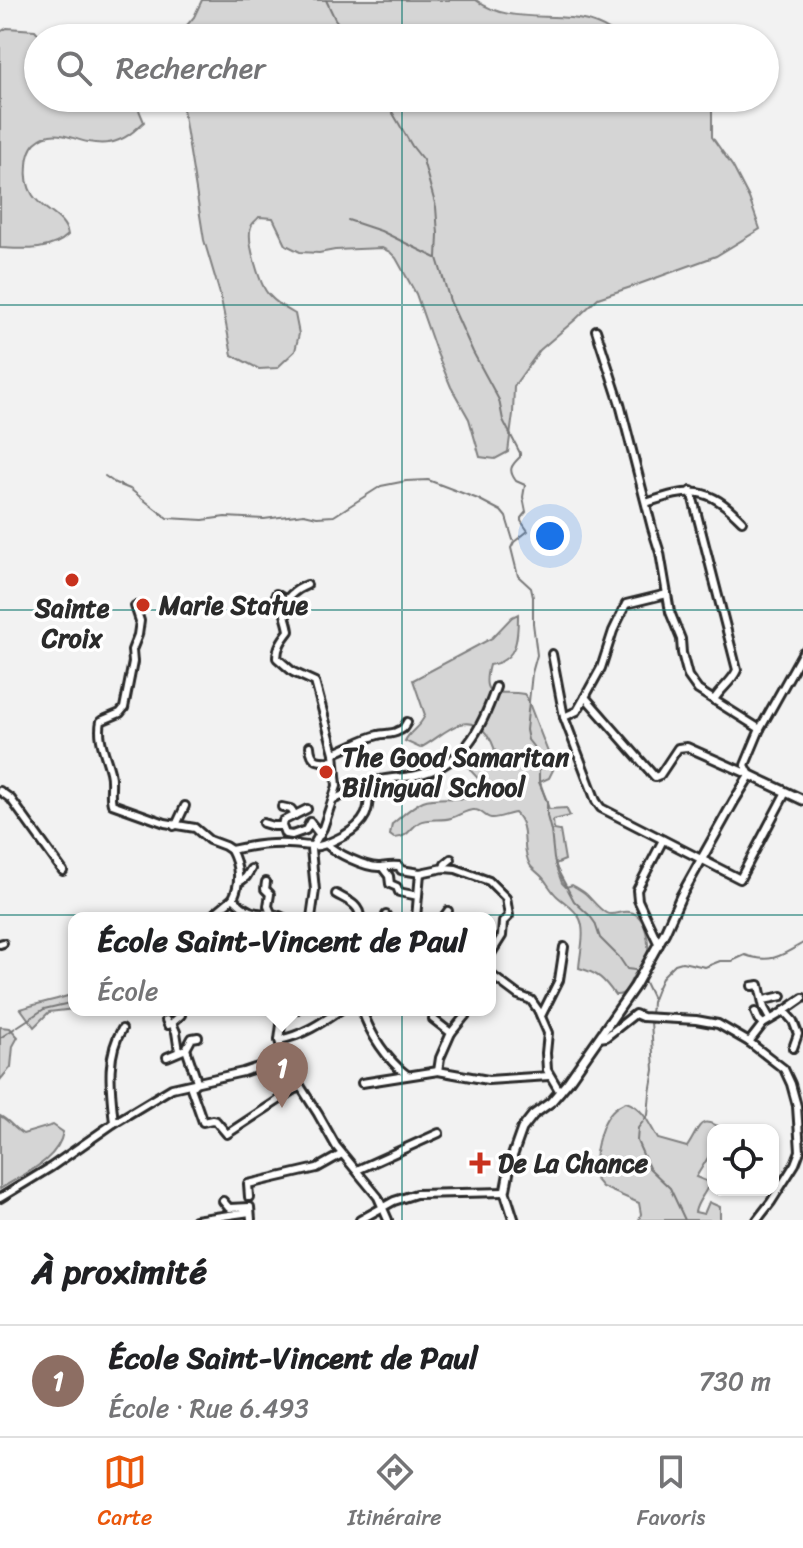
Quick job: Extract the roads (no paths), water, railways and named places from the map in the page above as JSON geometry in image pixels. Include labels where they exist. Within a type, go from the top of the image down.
[{"type":"street","points":[[596,330],[620,404],[660,553],[670,612],[681,639],[688,676],[698,690],[760,729]]},
{"type":"street","points":[[646,503],[691,491],[708,494],[726,504],[742,521]]},
{"type":"street","points":[[691,491],[737,670],[714,700]]},
{"type":"street","points":[[307,585],[298,589],[283,607],[289,631],[281,641],[277,658],[293,672],[315,682],[337,773],[334,799],[310,855],[315,890],[312,912]]},
{"type":"street","points":[[276,594],[286,600]]},
{"type":"street","points":[[564,717],[577,711],[601,668],[626,604],[667,594]]},
{"type":"street","points":[[135,606],[140,621],[132,650],[133,662],[124,708],[99,725],[111,773],[110,799],[112,804],[135,811],[143,817],[173,827],[195,828],[209,840],[231,850],[239,880],[233,898],[216,912]]},
{"type":"street","points":[[750,775],[745,765],[760,729],[803,652]]},
{"type":"street","points":[[552,654],[564,717],[601,808],[738,879],[742,878],[786,792]]},
{"type":"street","points":[[334,799],[380,779],[417,776],[452,760],[465,750],[487,712],[496,687]]},
{"type":"street","points":[[585,697],[655,777],[660,775],[678,748],[687,747],[803,800]]},
{"type":"street","points":[[310,746],[313,758],[322,761],[355,743],[379,734],[398,732],[407,722]]},
{"type":"street","points":[[514,1220],[505,1192],[511,1160],[522,1129],[560,1092],[635,986],[659,945],[681,896],[750,775]]},
{"type":"street","points":[[231,850],[272,844],[326,844],[349,833],[363,819],[370,806],[367,784]]},
{"type":"street","points":[[0,803],[3,793],[11,799],[63,871]]},
{"type":"street","points":[[173,827],[185,806]]},
{"type":"street","points":[[282,807],[291,809],[295,815]]},
{"type":"street","points":[[307,809],[283,821],[285,834],[306,830],[310,822],[320,835]]},
{"type":"street","points":[[263,823],[282,826]]},
{"type":"street","points":[[659,945],[638,900],[637,890],[663,840]]},
{"type":"street","points":[[326,844],[347,857],[376,867],[399,866],[401,870],[420,873],[456,869],[489,881],[506,898],[509,916],[503,922],[502,936],[496,941]]},
{"type":"street","points":[[444,868],[451,859]]},
{"type":"street","points":[[382,867],[389,876],[390,884],[397,887],[402,898],[418,896]]},
{"type":"street","points":[[239,880],[246,877],[251,869]]},
{"type":"street","points":[[417,912],[420,873]]},
{"type":"street","points":[[266,882],[271,912]]},
{"type":"street","points":[[336,894],[360,912]]},
{"type":"street","points":[[233,898],[252,912]]},
{"type":"street","points":[[258,912],[259,903]]},
{"type":"street","points":[[541,1016],[559,980],[564,947]]},
{"type":"street","points":[[496,978],[518,995],[531,1000],[541,1016],[548,1033],[546,1059],[549,1076],[560,1092]]},
{"type":"street","points":[[752,986],[759,985],[770,1019]]},
{"type":"street","points":[[764,1000],[782,996]]},
{"type":"street","points":[[749,1042],[763,1024],[803,998]]},
{"type":"street","points":[[784,1011],[793,1021],[798,1034],[793,1048]]},
{"type":"street","points":[[755,1012],[763,1024]]},
{"type":"street","points":[[599,1038],[606,1037],[635,1014],[696,1020],[718,1024],[749,1042],[784,1069],[798,1094],[800,1151],[795,1164],[757,1220]]},
{"type":"street","points":[[179,1016],[169,1021],[197,1081]]},
{"type":"street","points":[[283,1016],[279,1040],[285,1058],[342,1154],[378,1197],[388,1220]]},
{"type":"street","points":[[279,1040],[296,1037],[331,1016]]},
{"type":"street","points":[[365,1016],[395,1066],[407,1075]]},
{"type":"street","points":[[434,1016],[433,1019],[451,1033]]},
{"type":"street","points":[[438,1071],[451,1033],[465,1016]]},
{"type":"street","points":[[718,1024],[720,1016]]},
{"type":"street","points":[[114,1123],[111,1058],[114,1042],[122,1029]]},
{"type":"street","points":[[167,1057],[183,1050],[192,1038],[198,1037]]},
{"type":"street","points":[[0,1198],[51,1167],[159,1092],[243,1072],[285,1058]]},
{"type":"street","points":[[362,1083],[438,1071],[488,1080],[549,1076]]},
{"type":"street","points":[[197,1081],[190,1087],[203,1122],[216,1121],[227,1134],[300,1086]]},
{"type":"street","points":[[357,1170],[439,1133]]},
{"type":"street","points":[[250,1213],[248,1184],[317,1168],[342,1154]]},
{"type":"street","points":[[249,1197],[254,1190]]},
{"type":"street","points":[[360,1220],[394,1201],[416,1194],[505,1192]]},
{"type":"street","points":[[223,1201],[229,1208],[250,1213]]},
{"type":"street","points":[[195,1220],[250,1213]]},
{"type":"waterway","points":[[326,0],[339,24]]},
{"type":"waterway","points":[[392,112],[423,160],[436,207],[437,258],[450,301],[499,400],[503,420],[520,453],[511,470],[516,481],[525,485],[523,497],[526,512],[521,521],[528,531],[511,548],[518,576],[531,588],[537,655],[526,730],[528,740],[539,754],[539,782],[547,801],[554,859],[574,901],[595,923],[600,938],[627,969],[639,974]]},
{"type":"waterway","points":[[348,220],[381,231],[436,258]]},
{"type":"waterway","points":[[105,476],[130,489],[167,518],[203,520],[225,517],[264,519],[304,514],[334,516],[381,486],[428,480],[501,511],[513,540]]},
{"type":"waterway","points":[[651,1015],[652,1002],[663,976],[675,964],[682,962],[705,967],[745,955],[769,959],[803,943]]},
{"type":"waterway","points":[[643,978],[653,999]]},
{"type":"waterway","points":[[0,1038],[44,1009],[68,1003]]},
{"type":"waterway","points":[[651,1021],[654,1070],[648,1115],[638,1128],[637,1141],[649,1168],[670,1188],[685,1220]]},
{"type":"place","name":"Sainte Croix","points":[[72,580]]},
{"type":"place","name":"Marie Statue","points":[[143,605]]},
{"type":"place","name":"The Good Samaritan Bilingual School","points":[[326,772]]},
{"type":"place","name":"École Saint-Vincent de Paul","points":[[282,1108]]},
{"type":"place","name":"De La Chance","points":[[480,1163]]}]
